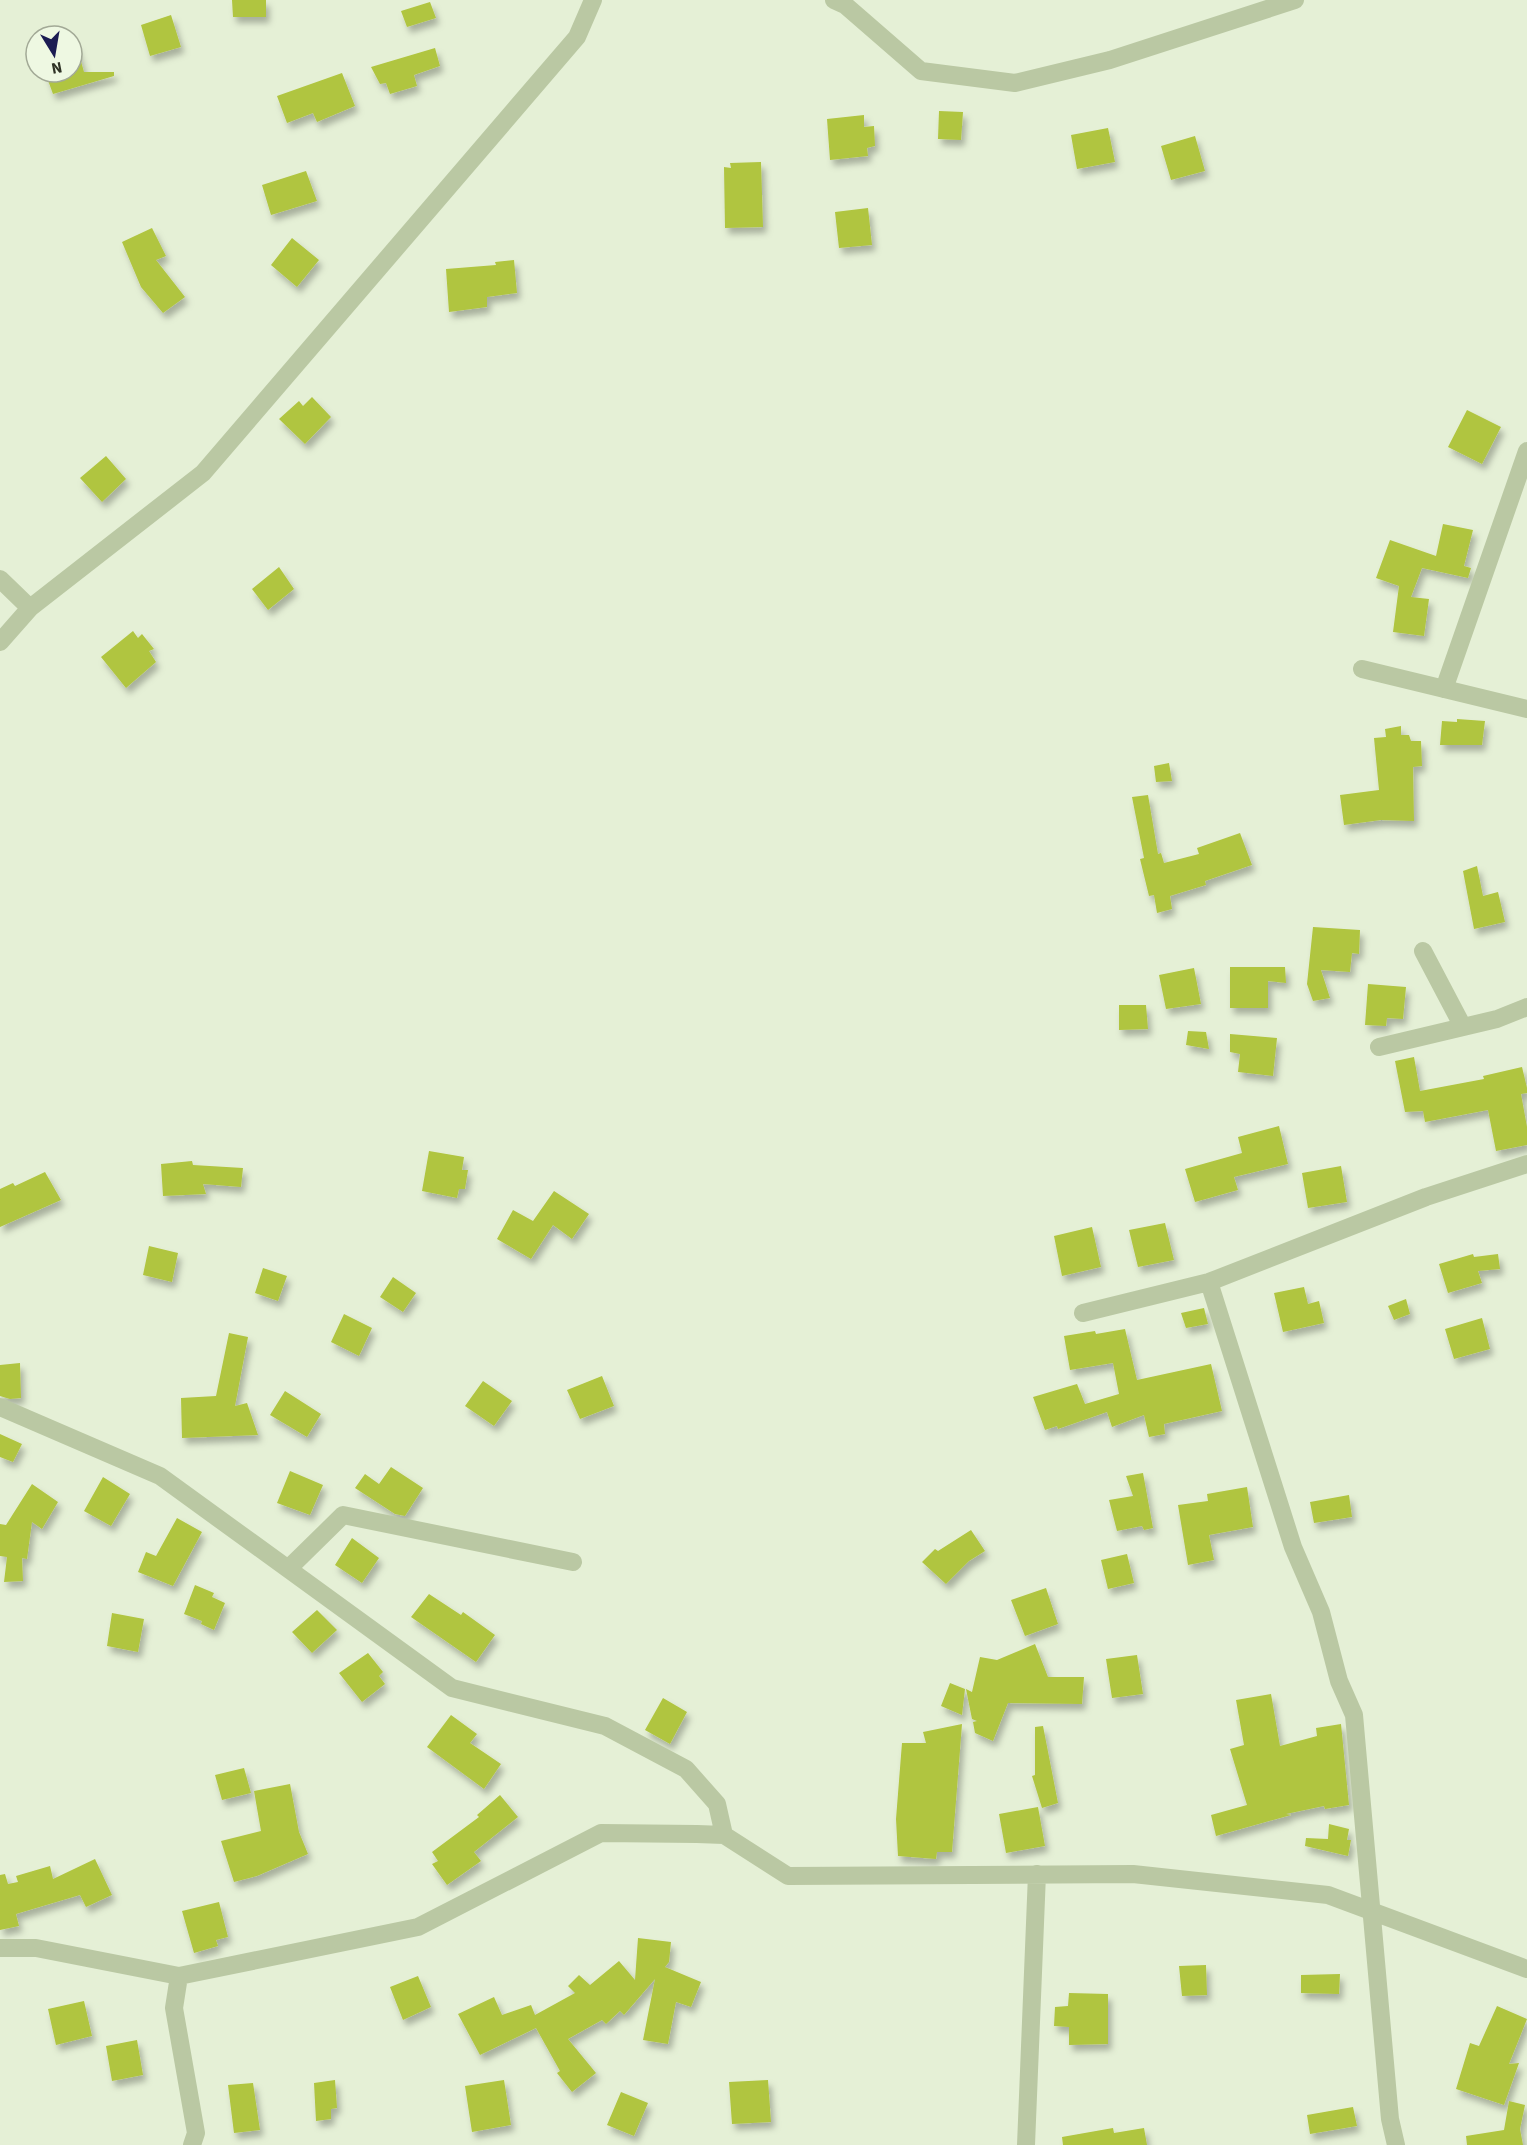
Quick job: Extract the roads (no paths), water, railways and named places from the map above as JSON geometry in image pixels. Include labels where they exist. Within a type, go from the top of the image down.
[{"type":"street","points":[[0,642],[30,608],[203,473],[577,37],[593,0]]},
{"type":"street","points":[[834,0],[845,5],[921,71],[1015,84],[1110,60],[1295,0]]},
{"type":"street","points":[[1444,689],[1527,450]]},
{"type":"street","points":[[0,579],[30,608]]},
{"type":"street","points":[[1362,669],[1527,709]]},
{"type":"street","points":[[1422,951],[1463,1027]]},
{"type":"street","points":[[1379,1047],[1497,1019],[1527,1007]]},
{"type":"street","points":[[1083,1313],[1209,1282],[1426,1197],[1527,1164]]},
{"type":"street","points":[[1209,1282],[1293,1547],[1321,1612],[1339,1681],[1354,1715],[1390,2119],[1396,2145]]},
{"type":"street","points":[[0,1407],[160,1476],[452,1688],[605,1726],[686,1769],[717,1804],[724,1835]]},
{"type":"street","points":[[289,1568],[343,1515],[573,1562]]},
{"type":"street","points":[[0,1948],[36,1948],[179,1976],[418,1927],[601,1833],[724,1835],[788,1876],[1133,1874],[1328,1895],[1527,1969]]},
{"type":"street","points":[[1026,2145],[1037,1874]]},
{"type":"street","points":[[179,1976],[174,2008],[196,2133],[192,2145]]}]
